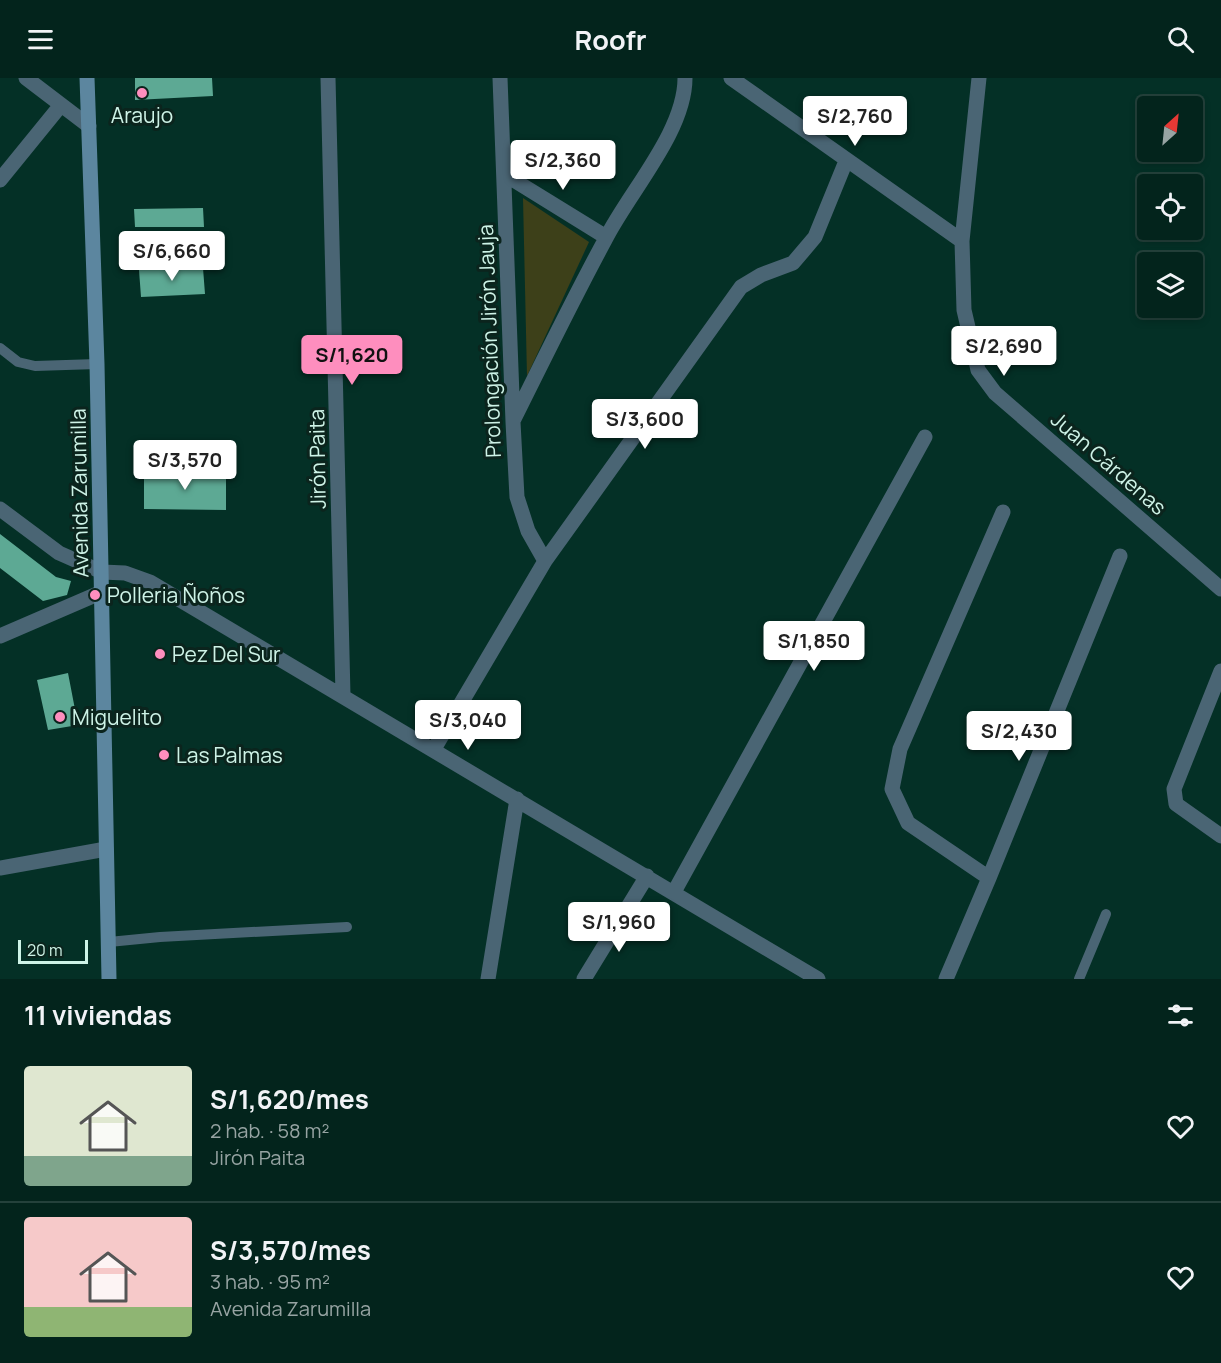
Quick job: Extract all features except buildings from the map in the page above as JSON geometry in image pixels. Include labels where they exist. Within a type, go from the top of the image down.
[{"type":"main road","name":"Avenida Zarumilla","points":[[87,78],[102,572],[108,979]]},
{"type":"street","points":[[26,78],[89,126]]},
{"type":"street","name":"Jirón Paita","points":[[328,78],[343,695]]},
{"type":"street","name":"Prolongación Jirón Jauja","points":[[500,78],[518,497],[528,531],[545,561]]},
{"type":"street","points":[[513,422],[606,237],[675,122],[685,92],[685,78]]},
{"type":"street","points":[[731,78],[962,241]]},
{"type":"street","name":"Juan Cárdenas","points":[[980,78],[962,241],[964,310],[978,370],[995,393],[1221,589]]},
{"type":"street","points":[[0,180],[61,105]]},
{"type":"street","points":[[434,749],[545,561],[741,287],[761,275],[793,263],[815,237],[846,161]]},
{"type":"street","points":[[504,174],[606,237]]},
{"type":"street","points":[[674,892],[925,436]]},
{"type":"street","points":[[0,509],[59,553],[102,572],[125,573],[150,582],[818,979]]},
{"type":"street","points":[[990,878],[908,822],[892,789],[900,749],[1003,512]]},
{"type":"street","points":[[946,979],[990,878],[1120,556]]},
{"type":"street","points":[[0,636],[102,592]]},
{"type":"street","points":[[1221,671],[1174,789],[1176,804],[1221,836]]},
{"type":"street","points":[[488,979],[517,799]]},
{"type":"street","points":[[0,868],[106,849]]},
{"type":"street","points":[[584,979],[647,876]]},
{"type":"lane","points":[[0,348],[18,362],[35,366],[97,364]]},
{"type":"lane","points":[[1079,979],[1106,914]]},
{"type":"lane","points":[[108,942],[347,927]]},
{"type":"green space","points":[[523,198],[589,242],[527,376]]},
{"type":"place","name":"Araujo","points":[[142,93]]},
{"type":"place","name":"Polleria Ñoños","points":[[95,595]]},
{"type":"place","name":"Pez Del Sur","points":[[160,654]]},
{"type":"place","name":"Miguelito","points":[[60,717]]},
{"type":"place","name":"Las Palmas","points":[[164,755]]}]
